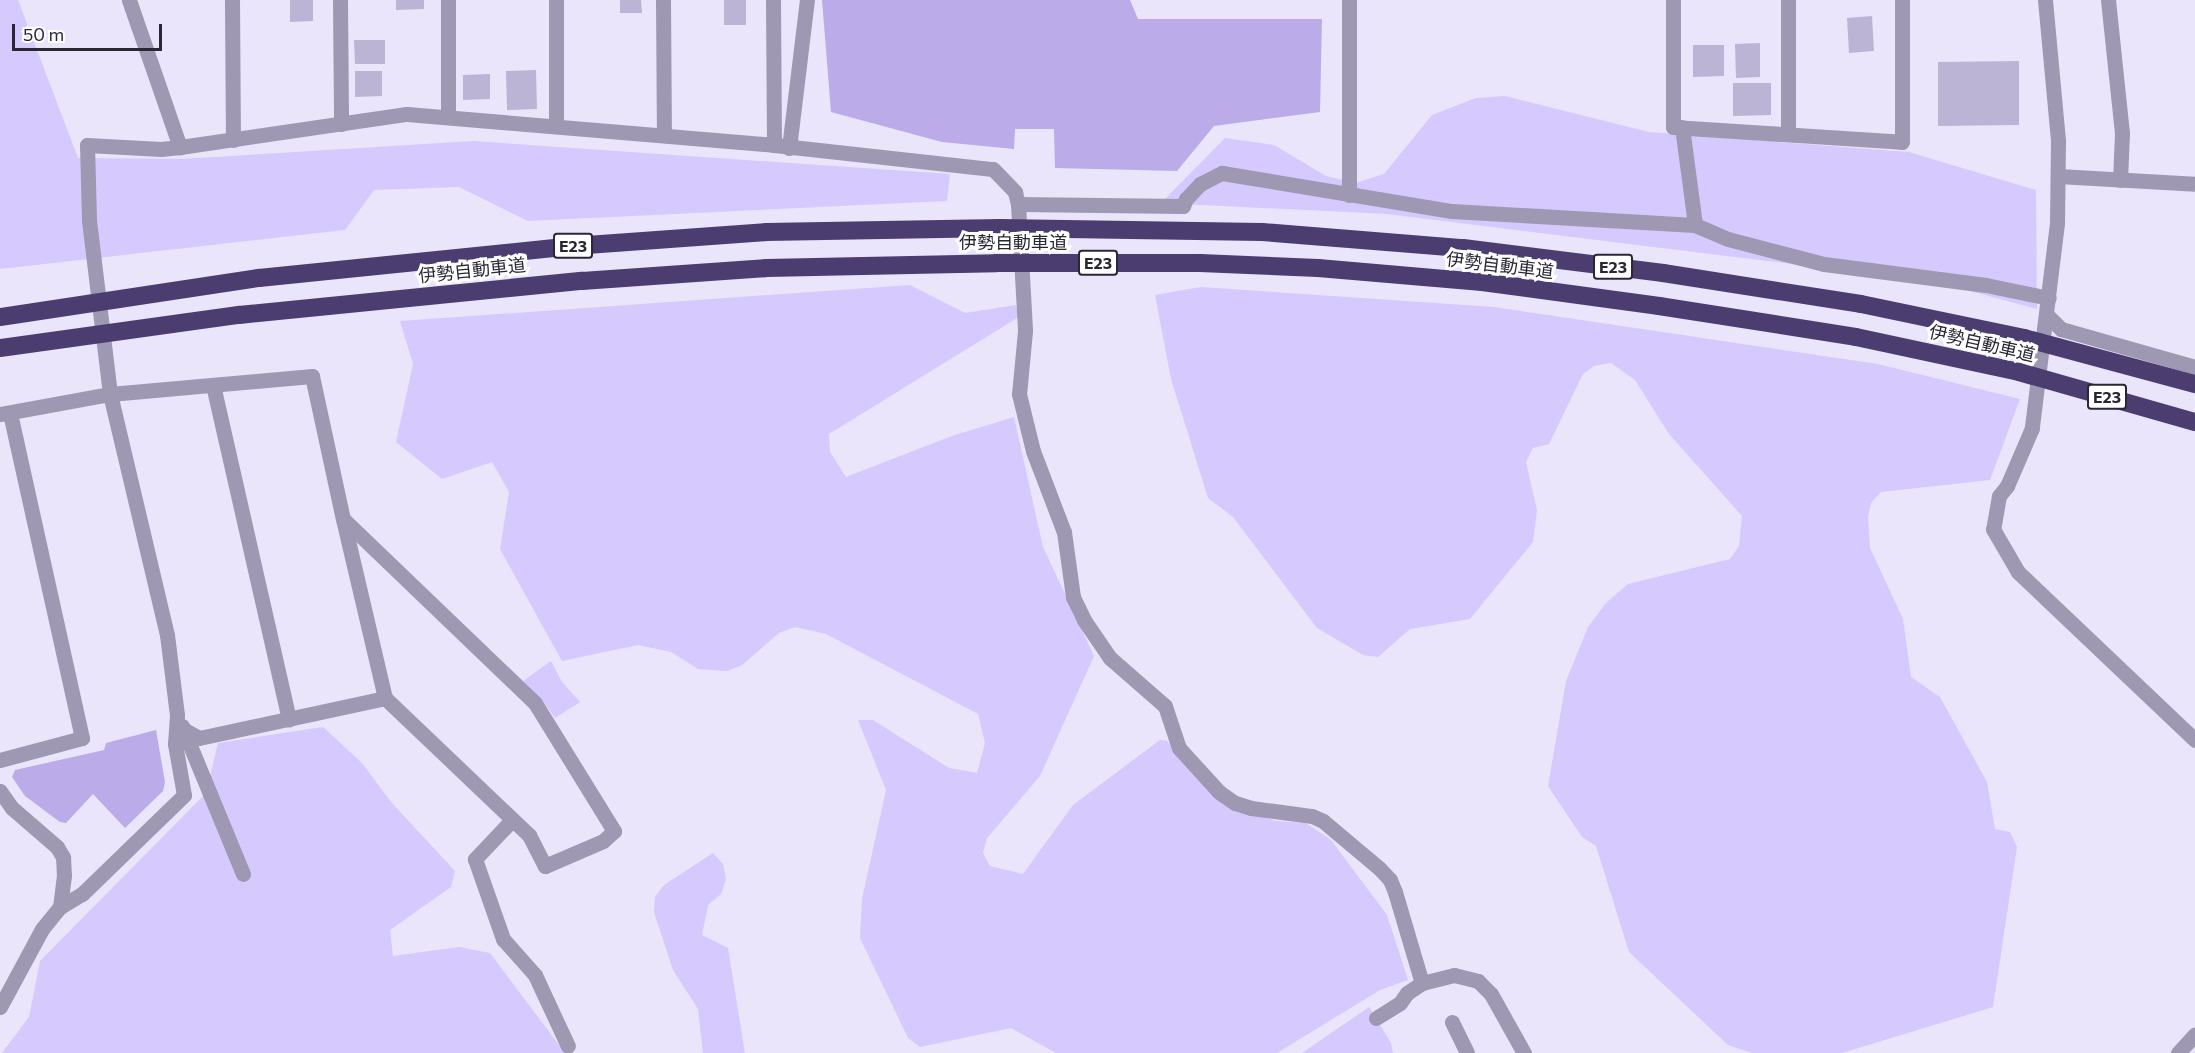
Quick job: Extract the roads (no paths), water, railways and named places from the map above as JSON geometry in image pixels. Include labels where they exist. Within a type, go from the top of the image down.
[{"type":"highway","name":"伊勢自動車道","points":[[0,317],[260,278],[573,246],[766,232],[1000,228],[1262,232],[1463,248],[1663,273],[1861,304],[2024,338],[2195,384]]},
{"type":"highway","name":"伊勢自動車道","points":[[0,348],[148,326],[594,280],[766,268],[996,263],[1200,263],[1318,268],[1482,282],[1659,306],[1856,337],[2019,372],[2195,422]]},
{"type":"street","points":[[129,0],[180,147]]},
{"type":"street","points":[[232,0],[234,140]]},
{"type":"street","points":[[340,0],[341,124]]},
{"type":"street","points":[[448,0],[448,117]]},
{"type":"street","points":[[556,0],[556,126]]},
{"type":"street","points":[[663,0],[664,135]]},
{"type":"street","points":[[773,0],[781,146]]},
{"type":"street","points":[[781,146],[807,0]]},
{"type":"street","points":[[1349,0],[1349,195]]},
{"type":"street","points":[[1673,0],[1673,127],[1902,142],[1902,0]]},
{"type":"street","points":[[1788,0],[1788,134]]},
{"type":"street","points":[[2045,0],[2055,90],[2057,223],[2032,428],[2007,486],[1999,496],[1993,529],[2018,572],[2195,740]]},
{"type":"street","points":[[2108,0],[2122,133],[2121,180]]},
{"type":"street","points":[[243,874],[180,722],[167,634],[110,394],[89,220],[87,145],[161,149],[407,114],[664,135],[993,169],[1015,192],[1018,204],[1025,331],[1019,394],[1033,450],[1064,532],[1073,597],[1084,620],[1110,658],[1165,706],[1179,748],[1219,792],[1235,803],[1251,808],[1312,816],[1323,821],[1379,867],[1390,880],[1395,892],[1422,983]]},
{"type":"street","points":[[1682,127],[1695,225]]},
{"type":"street","points":[[1018,204],[1183,206],[1186,199],[1200,184],[1222,173],[1452,210],[1695,225],[1728,239],[1824,264],[1986,285],[2049,298]]},
{"type":"street","points":[[2058,176],[2195,184]]},
{"type":"street","points":[[2047,315],[2061,329],[2195,367]]},
{"type":"street","points":[[0,760],[82,738],[5,413],[110,394],[312,376],[343,519],[386,698],[528,835],[544,866],[603,841],[614,831],[535,704],[343,519]]},
{"type":"street","points":[[213,385],[290,719]]},
{"type":"street","points":[[180,722],[199,738],[386,698]]},
{"type":"street","points":[[0,1007],[42,929],[60,907],[82,894],[184,795],[175,744],[180,722]]},
{"type":"street","points":[[0,791],[12,808],[57,847],[63,857],[64,874],[60,907]]},
{"type":"street","points":[[512,820],[476,859],[503,939],[535,975],[568,1046]]},
{"type":"street","points":[[1376,1018],[1400,1003],[1407,993],[1422,983],[1454,975],[1478,981],[1491,994],[1524,1053]]},
{"type":"street","points":[[1452,1022],[1467,1053]]},
{"type":"street","points":[[2178,1053],[2195,1034]]}]
